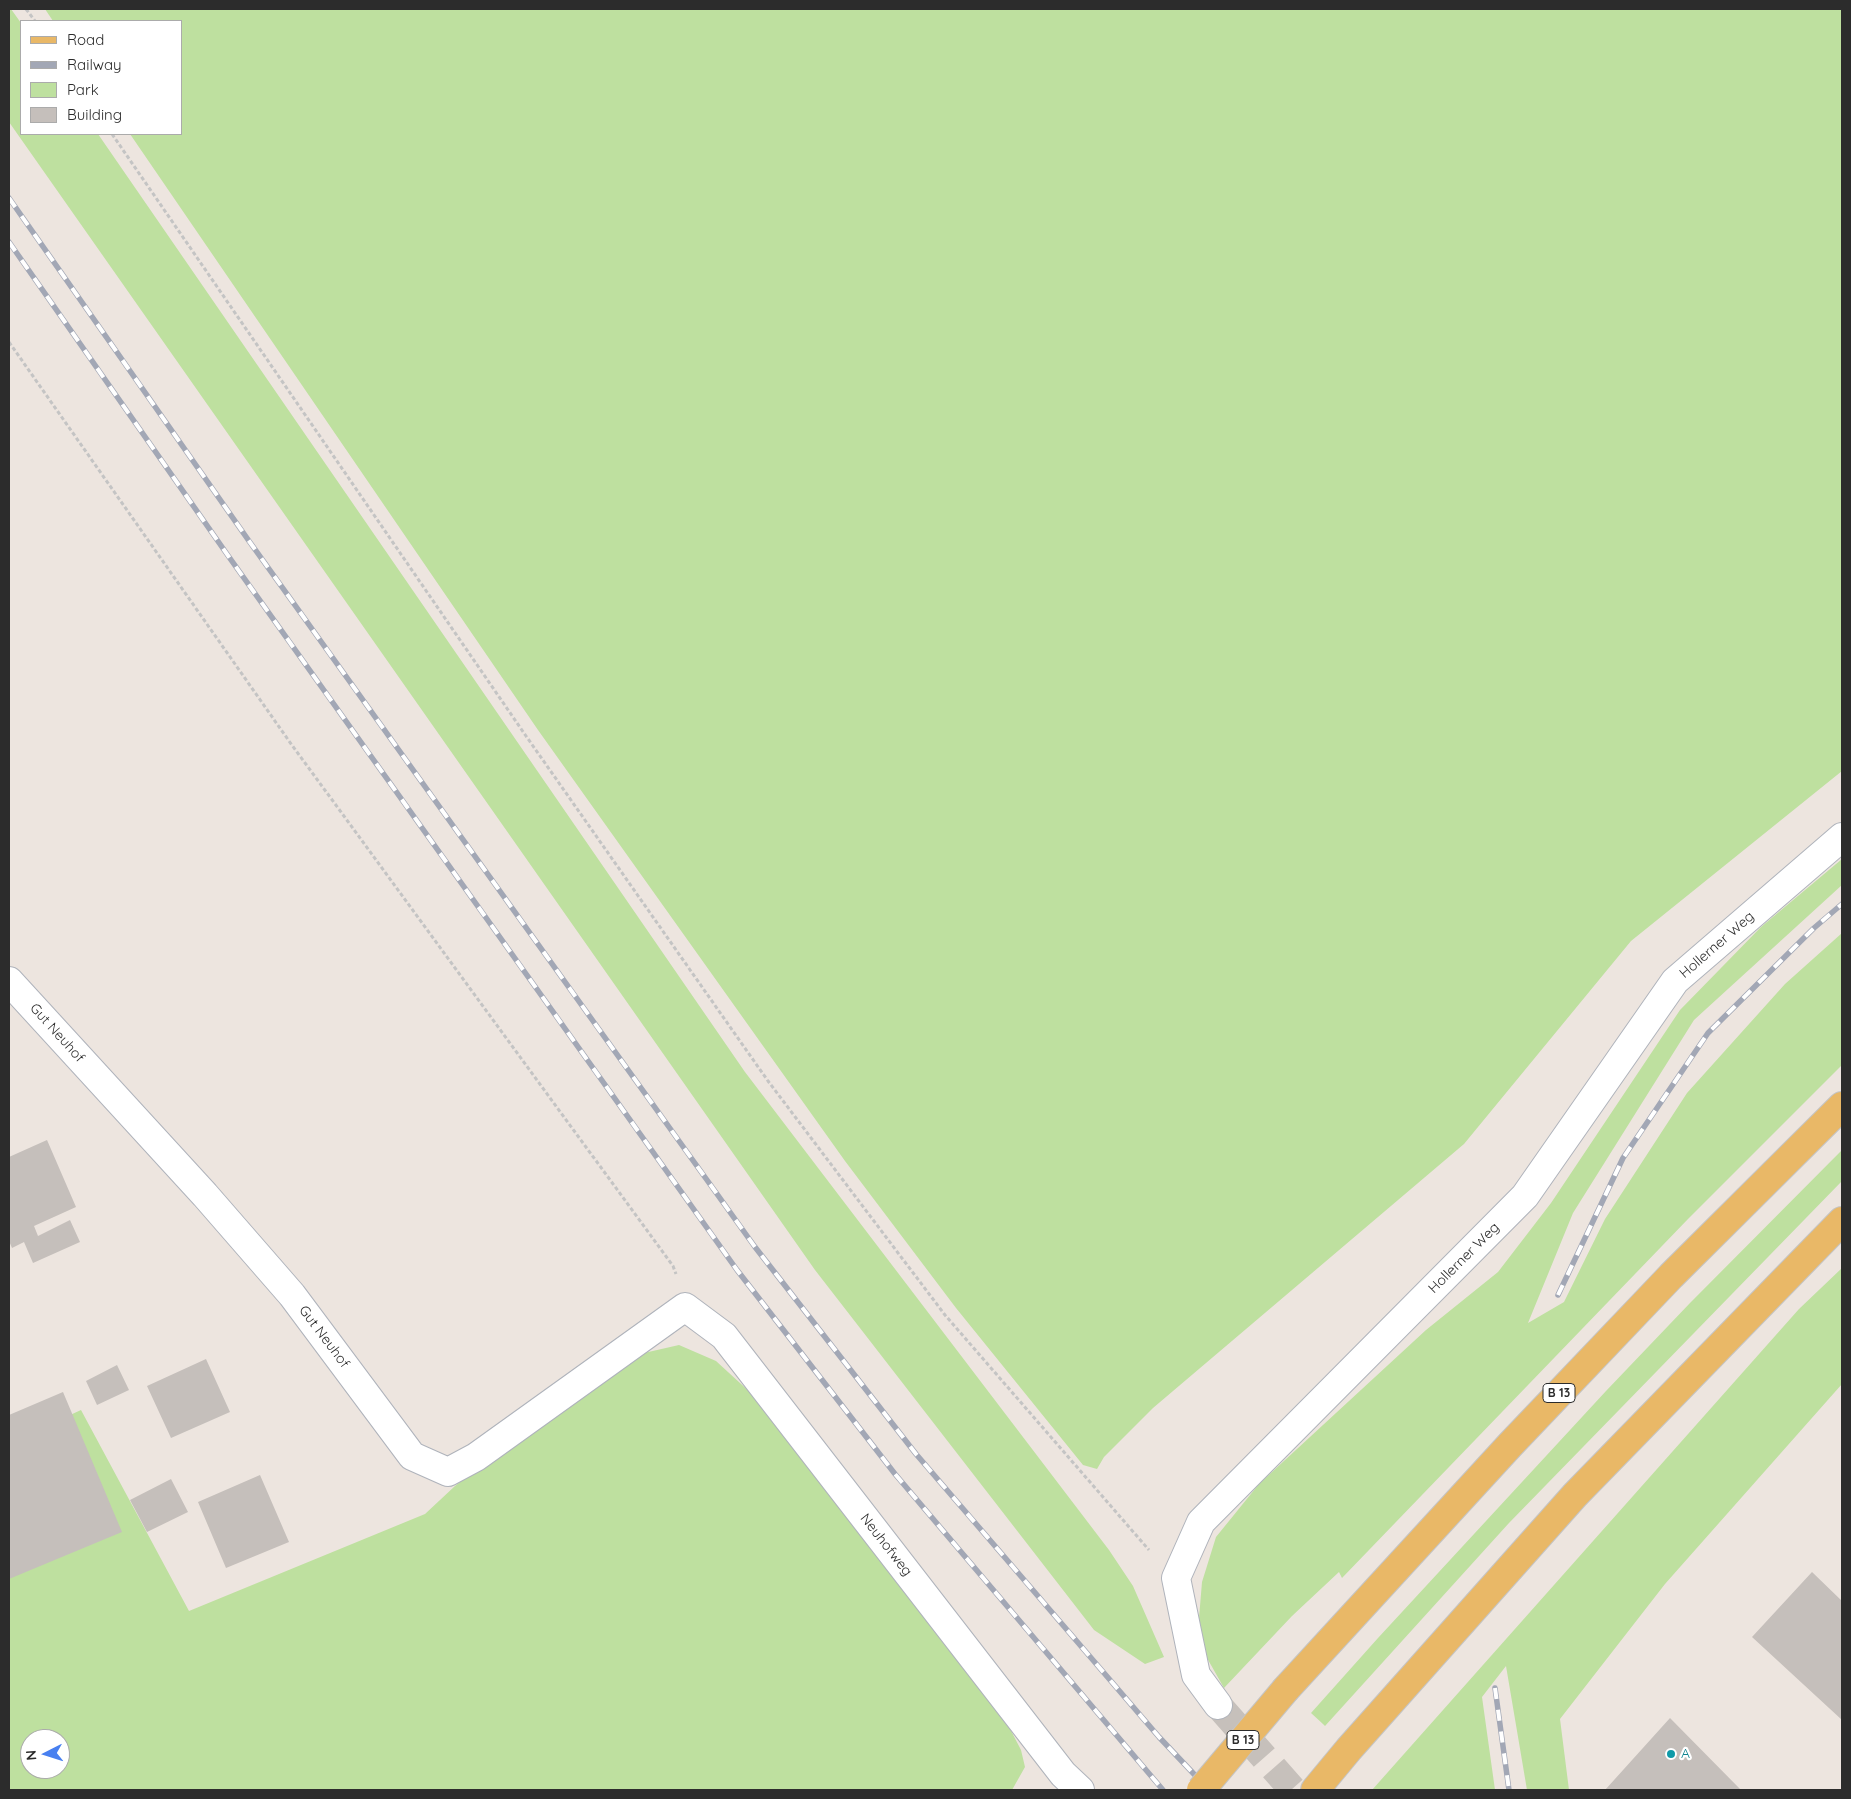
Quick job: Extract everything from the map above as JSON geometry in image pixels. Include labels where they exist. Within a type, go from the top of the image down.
[{"type":"main road","name":"B 13","points":[[1201,1790],[1286,1689],[1510,1445],[1671,1276],[1842,1106]]},
{"type":"main road","points":[[1314,1790],[1575,1495],[1842,1221]]},
{"type":"street","name":"Hollerner Weg","points":[[1176,1578],[1202,1522],[1525,1196],[1675,980],[1842,837]]},
{"type":"street","name":"Gut Neuhof","points":[[9,981],[205,1195],[292,1295],[412,1456],[448,1472],[476,1457],[685,1306]]},
{"type":"street","name":"Neuhofweg","points":[[685,1306],[724,1336],[1057,1766],[1080,1790]]},
{"type":"street","points":[[1176,1578],[1196,1675],[1218,1705]]},
{"type":"path","points":[[26,9],[34,20]]},
{"type":"path","points":[[113,135],[526,736],[768,1081],[945,1314],[1132,1532],[1176,1578]]},
{"type":"path","points":[[9,342],[289,741],[674,1266],[685,1306]]},
{"type":"green space","points":[[9,9],[11,9],[20,22],[20,135],[99,135],[745,1072],[1109,1550],[1133,1586],[1164,1657],[1145,1664],[1094,1630],[815,1270],[9,122]]},
{"type":"green space","points":[[45,9],[1842,9],[1842,771],[1631,941],[1464,1144],[1153,1408],[1104,1457],[1097,1469],[1083,1465],[956,1308],[845,1161],[538,730],[131,135],[182,135],[182,20],[52,20]]},
{"type":"green space","points":[[1842,859],[1842,885],[1694,1020],[1573,1213],[1528,1323],[1564,1302],[1605,1219],[1687,1093],[1785,984],[1842,933],[1842,1065],[1688,1219],[1342,1578],[1339,1572],[1292,1616],[1224,1688],[1207,1658],[1199,1618],[1202,1582],[1216,1537],[1259,1484],[1426,1330],[1498,1272],[1551,1203],[1680,1010],[1761,927]]},
{"type":"green space","points":[[1842,1150],[1842,1181],[1509,1523],[1325,1726],[1311,1713],[1378,1638],[1606,1391],[1690,1303]]},
{"type":"green space","points":[[1842,1268],[1842,1384],[1665,1584],[1560,1719],[1569,1790],[1527,1790],[1506,1666],[1482,1697],[1495,1790],[1372,1790],[1799,1309]]},
{"type":"green space","points":[[679,1345],[716,1361],[752,1394],[1007,1723],[1021,1750],[1025,1767],[1012,1790],[9,1790],[9,1443],[81,1410],[189,1611],[425,1514],[486,1461],[644,1353]]},
{"type":"building","points":[[47,1140],[76,1207],[34,1226],[38,1236],[70,1220],[80,1242],[33,1263],[24,1242],[12,1248],[9,1241],[9,1157]]},
{"type":"building","points":[[206,1359],[230,1412],[171,1438],[147,1386]]},
{"type":"building","points":[[117,1365],[129,1390],[97,1405],[86,1381]]},
{"type":"building","points":[[63,1392],[122,1532],[9,1579],[9,1415]]},
{"type":"building","points":[[260,1475],[289,1542],[226,1568],[198,1502]]},
{"type":"building","points":[[171,1479],[188,1512],[147,1532],[130,1500]]},
{"type":"building","points":[[1812,1572],[1842,1601],[1842,1720],[1752,1637]]},
{"type":"building","name":"A","points":[[1670,1718],[1741,1790],[1605,1790]]},
{"type":"tunnel","points":[[1218,1705],[1293,1790]]},
{"type":"railway","points":[[9,198],[249,541],[755,1247],[916,1454],[1159,1737],[1209,1790]]},
{"type":"railway","points":[[9,242],[229,557],[737,1270],[895,1474],[1163,1790]]},
{"type":"railway","points":[[1558,1295],[1623,1158],[1708,1033],[1814,928],[1842,904]]},
{"type":"railway","points":[[1495,1688],[1509,1790]]},
{"type":"place","name":"A","points":[[1671,1754]]}]
